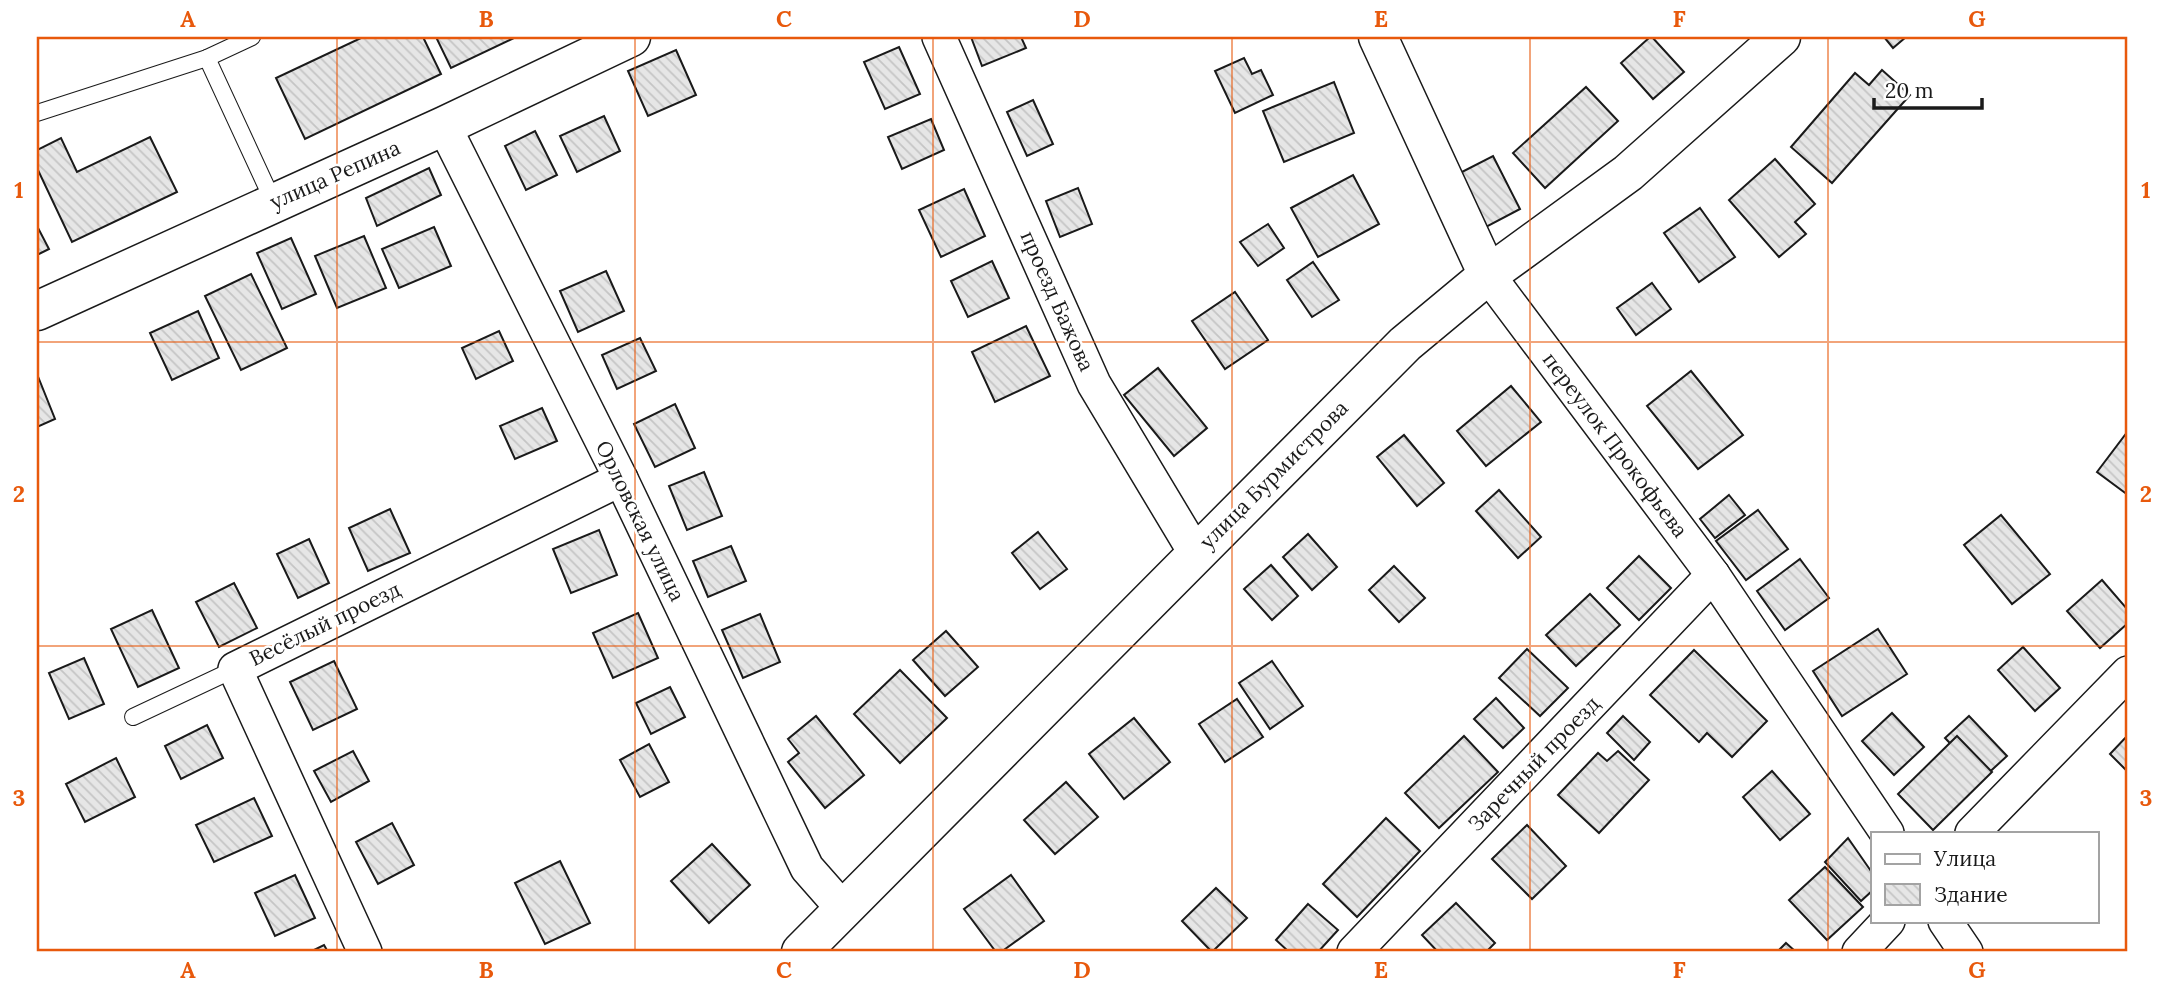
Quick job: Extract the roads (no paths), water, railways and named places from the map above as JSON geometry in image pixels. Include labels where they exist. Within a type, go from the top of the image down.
[{"type":"street","name":"улица Репина","points":[[37,311],[444,126],[631,37]]},
{"type":"street","name":"проезд Бажова","points":[[939,37],[1094,384],[1196,554]]},
{"type":"street","name":"переулок Прокофьева","points":[[1378,37],[1488,275],[1713,575],[1886,832]]},
{"type":"street","name":"улица Бурмистрова","points":[[801,952],[1405,344],[1488,275],[1628,173],[1781,37]]},
{"type":"street","name":"Орловская улица","points":[[444,126],[621,479],[807,867],[844,910]]},
{"type":"street","name":"Весёлый проезд","points":[[365,952],[234,668],[621,479]]},
{"type":"street","name":"Заречный проезд","points":[[1354,952],[1713,575]]},
{"type":"street","points":[[1973,832],[2128,673]]},
{"type":"street","points":[[1859,952],[1887,922]]},
{"type":"street","points":[[1946,922],[1966,952]]},
{"type":"lane","points":[[37,113],[207,58],[252,37]]},
{"type":"lane","points":[[207,58],[274,203]]},
{"type":"lane","points":[[133,718],[234,668]]}]
